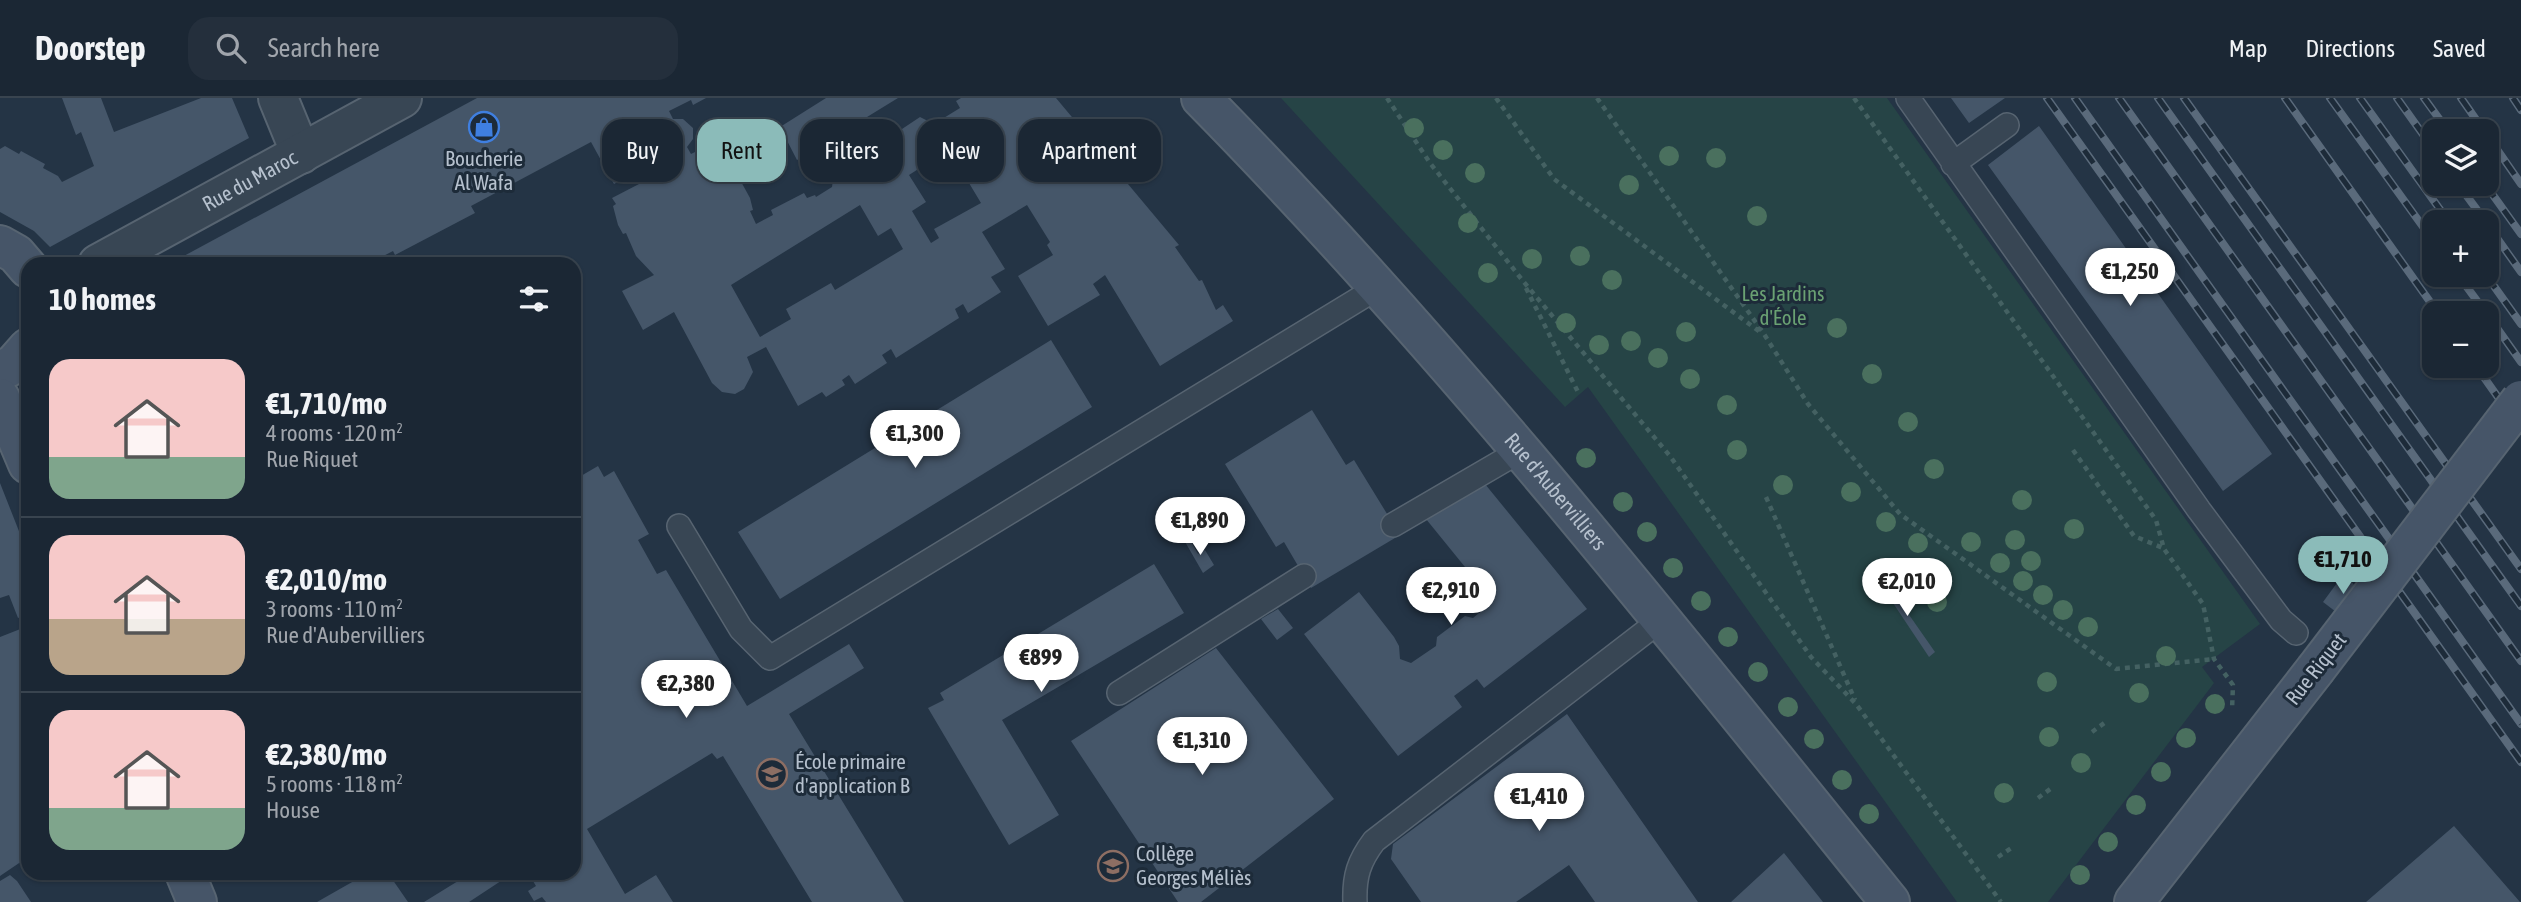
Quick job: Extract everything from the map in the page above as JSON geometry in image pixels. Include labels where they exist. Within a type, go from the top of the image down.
[{"type":"street","points":[[278,98],[301,154]]},
{"type":"street","name":"Rue du Maroc","points":[[111,257],[402,98]]},
{"type":"street","name":"Rue d'Aubervilliers","points":[[1201,98],[1377,288],[1570,506],[1890,902]]},
{"type":"street","points":[[0,245],[21,260]]},
{"type":"street","points":[[0,372],[14,365],[21,356]]},
{"type":"street","points":[[0,398],[21,448]]},
{"type":"street","name":"Rue Riquet","points":[[2134,902],[2521,400]]},
{"type":"street","points":[[188,880],[197,902]]},
{"type":"lane","points":[[1908,98],[2199,510],[2281,620],[2296,633]]},
{"type":"lane","points":[[1953,164],[2007,125]]},
{"type":"lane","points":[[678,526],[741,629],[770,658],[1377,288]]},
{"type":"lane","points":[[1393,525],[1520,451]]},
{"type":"lane","points":[[1119,693],[1304,576]]},
{"type":"lane","points":[[1354,902],[1354,882],[1360,861],[1374,841],[1662,620]]},
{"type":"path","points":[[1387,98],[1430,163],[1522,281],[1670,456],[1811,657],[1856,704],[2001,902]]},
{"type":"path","points":[[1496,98],[1554,178],[1764,334]]},
{"type":"path","points":[[1597,98],[1764,334],[1808,404],[1900,514],[2116,669],[2214,659]]},
{"type":"path","points":[[1854,98],[2157,520],[2164,549],[2203,604],[2214,659],[2233,685],[2232,717]]},
{"type":"path","points":[[1522,281],[1579,394]]},
{"type":"path","points":[[2073,450],[2134,536],[2164,549]]},
{"type":"path","points":[[1766,497],[1856,704]]},
{"type":"path","points":[[2092,732],[2106,721]]},
{"type":"path","points":[[2038,798],[2053,787]]},
{"type":"path","points":[[1998,857],[2013,847]]},
{"type":"green space","name":"Les Jardins d'Éole","points":[[1281,98],[1887,98],[2260,624],[2202,667],[2214,683],[2048,902],[1957,902],[1588,387],[1565,407]]},
{"type":"building","points":[[62,98],[101,98],[114,132],[201,98],[232,98],[249,138],[50,247],[34,231],[0,212],[0,149],[5,146],[19,154],[21,151],[45,164],[43,168],[58,176],[62,182],[94,166],[81,132],[76,135]]},
{"type":"building","points":[[477,98],[706,98],[693,105],[691,100],[669,111],[673,119],[602,119],[602,162],[591,142],[471,206],[475,213],[395,255],[393,251],[381,257],[182,257]]},
{"type":"building","points":[[826,98],[898,98],[864,119],[800,119],[800,158],[797,160],[786,139],[786,123]]},
{"type":"building","points":[[961,98],[1056,98],[1074,119],[1018,119],[1018,182],[1126,182],[1179,245],[1175,247],[1199,281],[1202,280],[1216,310],[1223,305],[1233,321],[1160,366],[1105,275],[1093,284],[1100,295],[1048,326],[1018,276],[1053,255],[1047,245],[1050,242],[1027,205],[982,232],[1005,269],[991,277],[1001,292],[968,313],[963,304],[955,309],[959,318],[896,358],[891,349],[882,355],[887,363],[855,384],[849,375],[842,380],[845,385],[826,397],[822,392],[798,406],[766,347],[747,357],[753,372],[744,389],[735,394],[722,392],[712,383],[674,312],[643,330],[622,291],[654,275],[636,256],[626,233],[623,234],[618,225],[613,206],[616,204],[612,198],[639,184],[638,182],[683,182],[683,119],[693,128],[693,139],[687,147],[691,154],[697,151],[697,182],[741,182],[750,198],[753,210],[750,211],[756,224],[773,215],[771,210],[804,193],[807,198],[816,197],[832,187],[833,182],[903,182],[903,128],[917,119],[917,170],[909,175],[926,202],[912,211],[931,243],[939,238],[934,229],[981,203],[968,182],[1004,182],[1004,119],[942,119],[960,108],[956,101]],"holes":[[[860,205],[878,236],[891,228],[903,249],[835,290],[831,283],[786,309],[791,319],[760,337],[731,285]]]},
{"type":"building","points":[[1951,98],[2005,98],[1969,123]]},
{"type":"building","points":[[2039,126],[2272,454],[2223,491],[1988,165]]},
{"type":"building","points":[[1051,340],[1092,407],[780,599],[738,532]]},
{"type":"building","points":[[1312,410],[1346,465],[1354,460],[1400,535],[1311,588],[1284,542],[1276,547],[1225,464]]},
{"type":"building","points":[[598,466],[604,477],[614,471],[649,534],[638,540],[657,574],[666,570],[747,706],[849,644],[864,668],[789,714],[904,902],[812,902],[723,756],[717,759],[712,753],[587,829],[625,894],[656,875],[673,902],[546,902],[542,897],[534,901],[528,891],[536,886],[532,880],[581,880],[581,476]]},
{"type":"building","points":[[0,483],[21,536],[21,617],[18,618],[9,595],[0,598]]},
{"type":"building","points":[[1485,484],[1587,609],[1484,688],[1477,679],[1454,696],[1462,707],[1398,756],[1304,634],[1359,592],[1394,637],[1399,646],[1400,659],[1411,663],[1436,646],[1437,637],[1465,616],[1473,618],[1495,597],[1493,587],[1486,582],[1478,583],[1426,519]]},
{"type":"building","points":[[1189,538],[1198,554],[1205,550],[1214,565],[1203,573],[1184,540]]},
{"type":"building","points":[[1154,564],[1184,613],[1002,720],[1059,815],[1009,845],[928,708],[944,700],[940,693]]},
{"type":"building","points":[[2345,572],[2361,595],[2344,618],[2323,602]]},
{"type":"building","points":[[1882,576],[1935,652],[1929,657],[1877,579]]},
{"type":"building","points":[[1278,609],[1293,628],[1277,640],[1261,619]]},
{"type":"building","points":[[21,629],[21,862],[0,876],[0,637]]},
{"type":"building","points":[[1216,648],[1334,799],[1201,902],[1178,902],[1071,741]]},
{"type":"building","points":[[1567,714],[1698,902],[1595,902],[1569,865],[1516,902],[1421,902],[1391,859],[1393,844]]},
{"type":"building","points":[[2454,826],[2520,902],[2366,902]]},
{"type":"building","points":[[1784,853],[1823,902],[1731,902]]},
{"type":"building","points":[[10,875],[31,902],[0,902],[0,881]]},
{"type":"building","points":[[356,880],[393,880],[408,902],[317,902]]},
{"type":"building","points":[[460,880],[502,880],[469,902],[424,902]]},
{"type":"railway","points":[[2047,98],[2521,762]]},
{"type":"railway","points":[[2075,98],[2521,724]]},
{"type":"railway","points":[[2119,98],[2521,661]]},
{"type":"railway","points":[[2158,98],[2521,606]]},
{"type":"railway","points":[[2184,98],[2521,569]]},
{"type":"railway","points":[[2285,98],[2429,301]]},
{"type":"railway","points":[[2330,98],[2422,225]]},
{"type":"railway","points":[[2360,98],[2440,210]]},
{"type":"railway","points":[[2397,98],[2422,133]]},
{"type":"railway","points":[[2424,98],[2439,119]]},
{"type":"railway","points":[[2461,98],[2476,119]]},
{"type":"railway","points":[[2513,98],[2521,110]]},
{"type":"railway","points":[[2499,152],[2521,184]]},
{"type":"railway","points":[[2467,196],[2477,210]]},
{"type":"railway","points":[[2494,196],[2521,234]]},
{"type":"railway","points":[[2499,241],[2521,272]]},
{"type":"railway","points":[[2467,287],[2477,301]]},
{"type":"railway","points":[[2495,287],[2521,324]]},
{"type":"railway","points":[[2499,331],[2521,362]]},
{"type":"railway","points":[[2484,378],[2521,430]]},
{"type":"place","name":"Boucherie Al Wafa","points":[[484,127]]},
{"type":"place","name":"École primaire d'application B","points":[[772,774]]},
{"type":"place","name":"Collège Georges Méliès","points":[[1113,866]]}]
